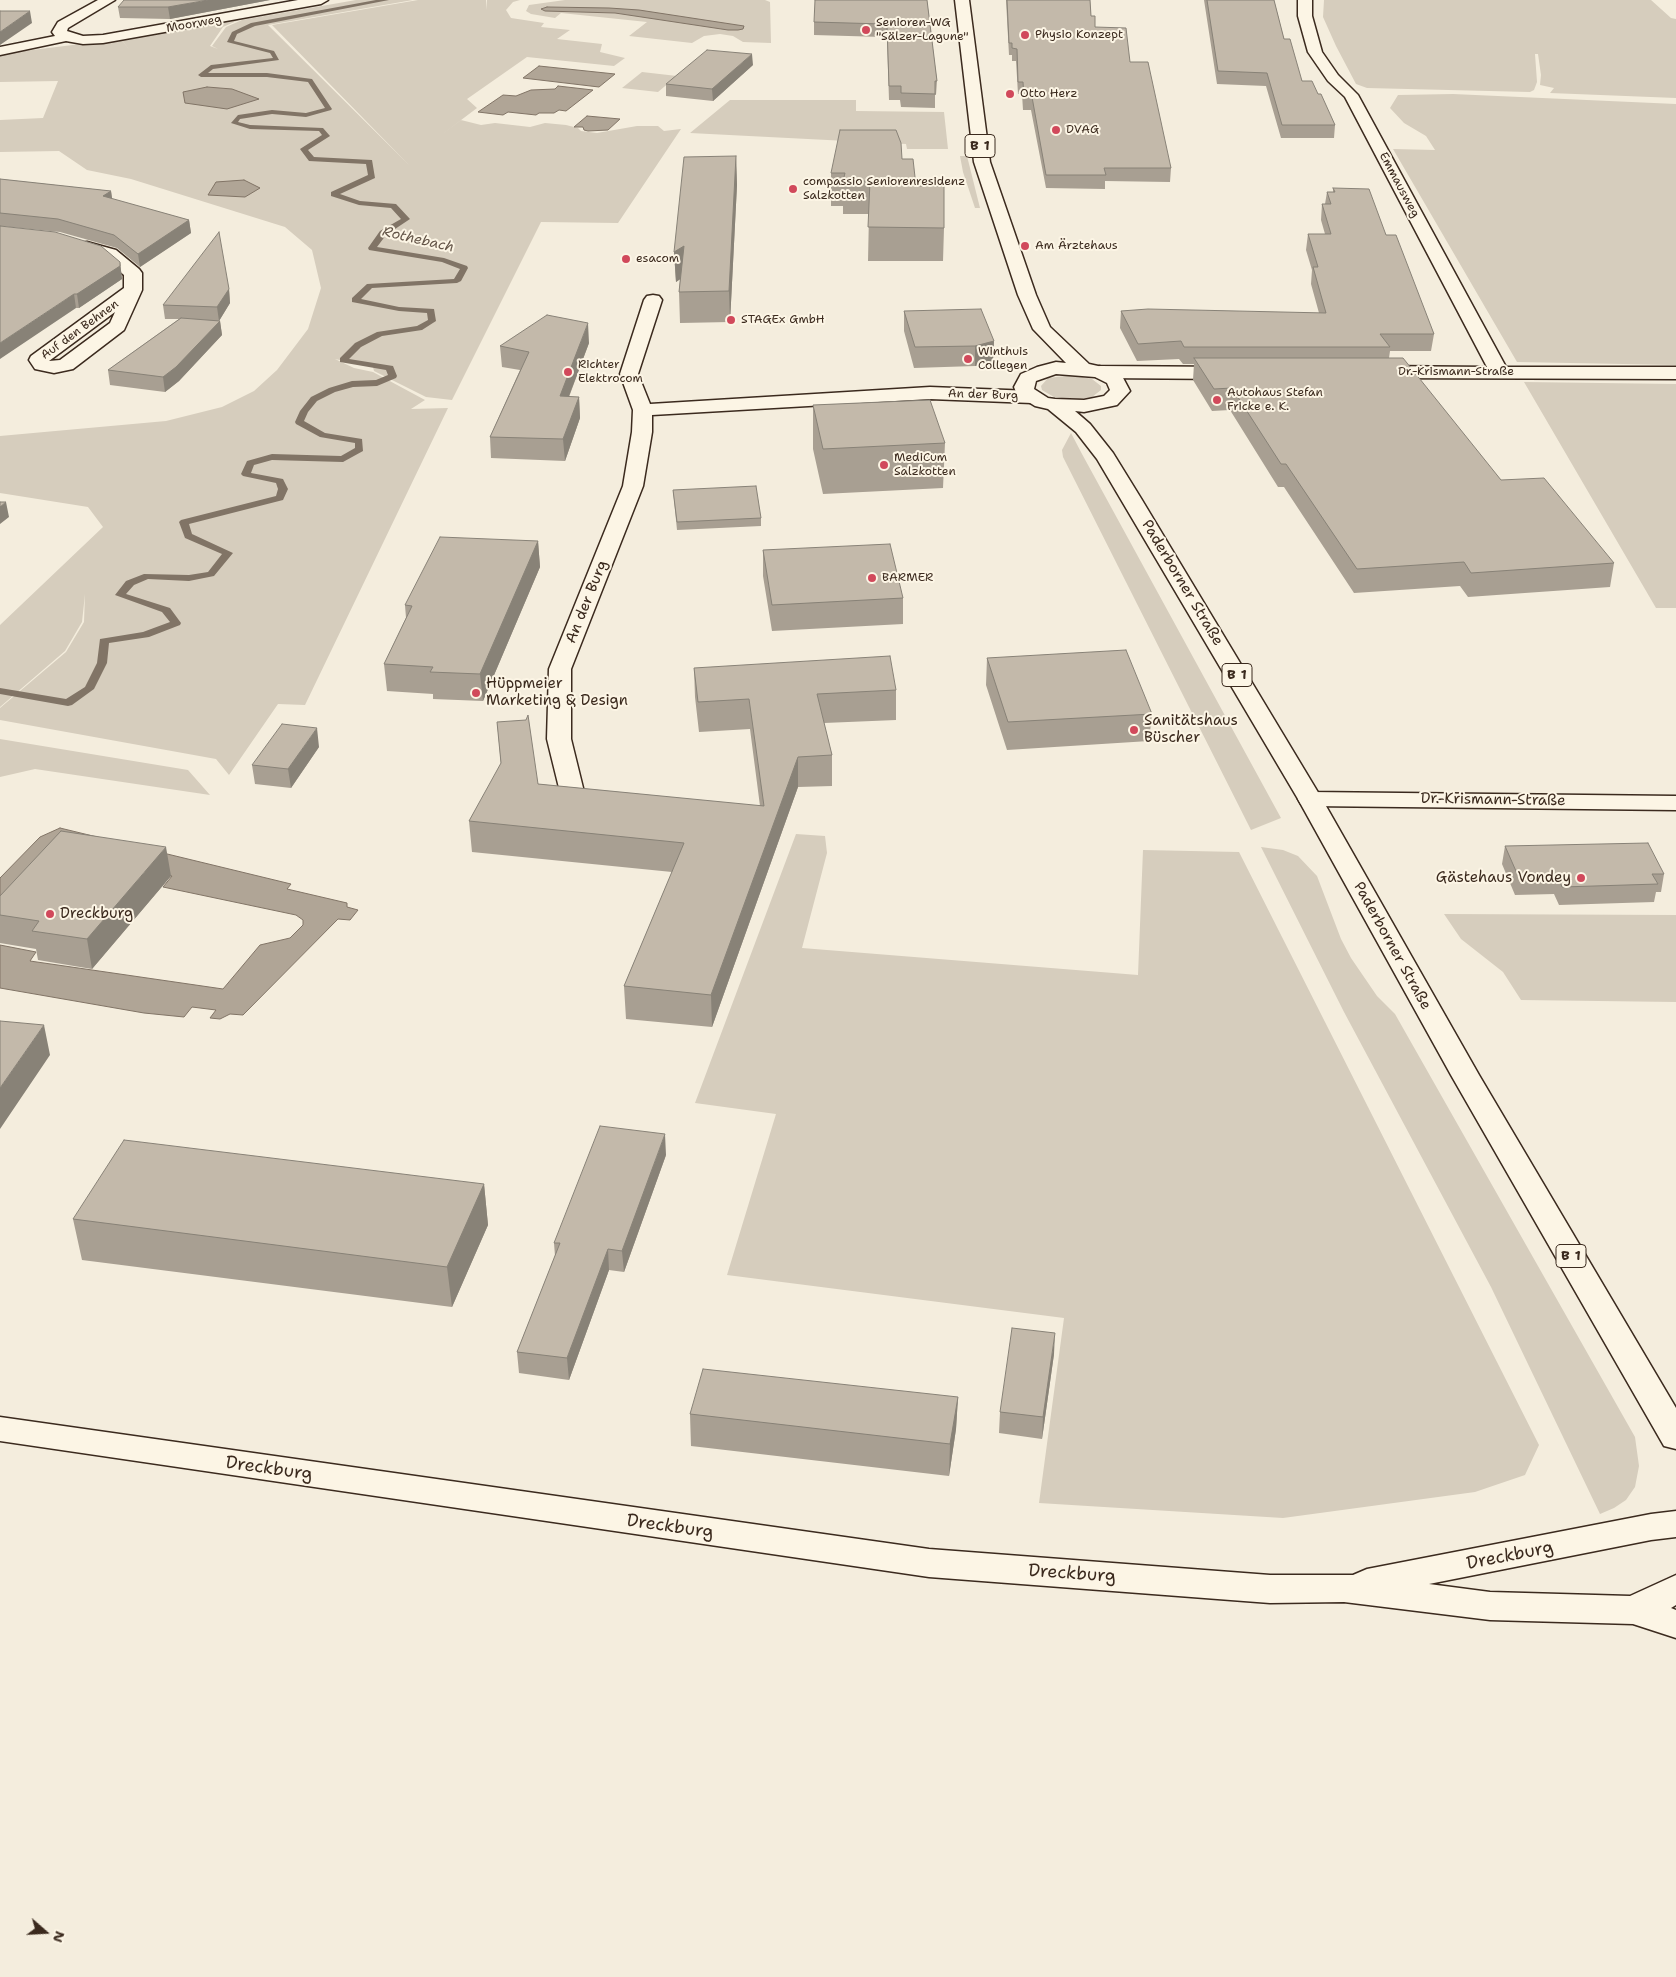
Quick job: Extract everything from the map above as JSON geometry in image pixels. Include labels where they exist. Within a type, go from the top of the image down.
[{"type":"street","points":[[66,37],[59,32],[63,25],[108,0]]},
{"type":"street","name":"Moorweg","points":[[0,51],[66,37],[83,40],[103,39],[321,0]]},
{"type":"street","name":"B 1","points":[[962,0],[982,162],[1027,296],[1042,329],[1091,370],[1116,380],[1110,408]]},
{"type":"street","name":"Emmausweg","points":[[1305,0],[1305,16],[1315,52],[1333,78],[1351,95],[1499,372]]},
{"type":"street","name":"Auf den Behnen","points":[[68,242],[110,254],[133,273],[132,290],[118,326],[66,364],[54,367],[42,366],[38,360],[105,312],[132,290]]},
{"type":"street","name":"An der Burg","points":[[573,796],[558,739],[560,669],[633,486],[642,432],[642,410],[629,374],[653,300]]},
{"type":"street","points":[[1042,329],[1033,372],[1056,368],[1175,373],[1250,373]]},
{"type":"street","name":"An der Burg","points":[[642,410],[935,393],[1033,372]]},
{"type":"street","name":"Paderborner Straße","points":[[1033,372],[1054,405],[1083,428],[1106,457],[1310,799],[1460,1067],[1676,1437]]},
{"type":"street","name":"Dr.-Krismann-Straße","points":[[1355,372],[1676,374]]},
{"type":"street","points":[[1110,408],[1175,373]]},
{"type":"street","name":"Paderborner Straße","points":[[1054,405],[1110,408],[1106,457]]},
{"type":"street","name":"Dr.-Krismann-Straße","points":[[1310,799],[1676,803]]},
{"type":"street","name":"Dreckburg","points":[[0,1429],[929,1563],[1270,1588],[1344,1588],[1490,1606],[1634,1610],[1676,1624]]},
{"type":"street","name":"Dreckburg","points":[[1344,1588],[1651,1527],[1676,1524]]},
{"type":"street","name":"Dreckburg","points":[[1634,1610],[1676,1589]]},
{"type":"shaded area","points":[[356,0],[413,0],[268,25],[409,165],[272,25],[418,0],[486,0],[487,10],[487,0],[520,0],[513,2],[506,10],[511,18],[544,23],[541,27],[570,30],[557,39],[602,44],[600,52],[625,58],[614,66],[527,57],[467,99],[477,108],[461,120],[481,125],[495,123],[530,127],[545,123],[566,125],[578,128],[581,131],[597,133],[637,126],[658,126],[664,131],[681,129],[618,223],[541,222],[452,400],[426,397],[374,371],[373,367],[335,359],[354,368],[373,372],[425,400],[411,409],[448,408],[305,705],[278,704],[229,775],[216,759],[0,720],[0,708],[66,652],[84,622],[85,594],[82,622],[65,651],[0,707],[0,625],[103,527],[88,507],[0,493],[0,436],[166,421],[222,407],[254,391],[277,370],[308,329],[321,288],[312,250],[285,227],[131,179],[87,170],[59,151],[0,152],[0,120],[43,118],[58,81],[0,82],[0,54],[121,39],[131,52],[122,40],[241,19],[223,27],[210,46],[218,49],[212,46],[226,27],[242,20]]},
{"type":"shaded area","points":[[565,0],[765,0],[770,2],[771,43],[743,42],[733,36],[720,34],[704,36],[692,43],[629,36],[647,22],[561,13],[555,18],[531,14],[526,11],[529,5]]},
{"type":"shaded area","points":[[1324,0],[1651,0],[1671,18],[1676,19],[1676,98],[1550,93],[1554,88],[1540,85],[1541,75],[1538,54],[1535,54],[1537,82],[1534,90],[1530,92],[1367,88],[1356,84],[1336,46],[1323,17]]},
{"type":"shaded area","points":[[547,7],[639,10],[744,26],[743,29],[728,30],[615,13],[545,11],[541,9]]},
{"type":"shaded area","points":[[539,66],[615,74],[599,87],[523,78]]},
{"type":"shaded area","points":[[642,72],[677,76],[658,92],[622,88]]},
{"type":"shaded area","points":[[558,86],[593,90],[566,111],[559,110],[554,113],[539,113],[536,115],[508,112],[503,115],[478,112],[503,95],[516,96],[531,90],[555,89]]},
{"type":"shaded area","points":[[207,87],[232,89],[259,99],[227,109],[185,103],[183,92]]},
{"type":"shaded area","points":[[1453,94],[1676,104],[1676,365],[1517,362],[1393,149],[1435,150],[1426,136],[1404,123],[1390,108],[1398,95]]},
{"type":"shaded area","points":[[730,100],[856,100],[856,111],[944,112],[948,149],[907,149],[906,144],[690,133]]},
{"type":"shaded area","points":[[587,116],[620,119],[608,130],[588,131],[584,130],[583,127],[574,127]]},
{"type":"shaded area","points":[[960,156],[967,156],[980,208],[975,208],[963,172]]},
{"type":"shaded area","points":[[244,180],[260,188],[245,197],[208,195],[216,182]]},
{"type":"shaded area","points":[[1074,375],[1092,379],[1101,386],[1101,390],[1092,397],[1074,400],[1054,397],[1042,390],[1041,386],[1048,378]]},
{"type":"shaded area","points":[[1524,382],[1676,384],[1676,608],[1656,608]]},
{"type":"shaded area","points":[[1071,433],[1281,818],[1251,830],[1063,457],[1062,450]]},
{"type":"shaded area","points":[[0,739],[188,770],[210,795],[35,769],[0,777]]},
{"type":"shaded area","points":[[60,828],[291,884],[287,889],[347,903],[347,907],[358,910],[350,920],[338,919],[243,1015],[230,1014],[220,1019],[210,1018],[216,1010],[192,1007],[184,1017],[144,1013],[0,988],[0,945],[36,952],[30,961],[223,989],[260,945],[290,938],[303,925],[303,920],[296,915],[163,887],[172,876],[66,858],[0,929],[0,878],[40,837]]},
{"type":"shaded area","points":[[796,834],[825,836],[827,853],[802,948],[1138,975],[1143,850],[1239,852],[1539,1445],[1525,1475],[1475,1492],[1283,1518],[1039,1503],[1064,1318],[727,1275],[776,1114],[695,1103]]},
{"type":"shaded area","points":[[1261,847],[1283,850],[1298,856],[1317,876],[1341,939],[1351,958],[1377,996],[1395,1014],[1635,1437],[1639,1466],[1635,1487],[1626,1500],[1614,1508],[1600,1514],[1491,1287],[1344,1012]]},
{"type":"shaded area","points":[[1444,914],[1676,915],[1676,1002],[1521,1000],[1503,972],[1461,939]]},
{"type":"building","points":[[124,0],[208,0],[168,7],[118,7]]},
{"type":"building","points":[[815,0],[927,0],[937,81],[935,81],[935,94],[901,93],[901,86],[889,86],[887,26],[883,26],[883,24],[814,22]]},
{"type":"building","points":[[1007,0],[1090,0],[1091,16],[1095,16],[1095,27],[1126,28],[1130,62],[1148,62],[1171,168],[1104,168],[1106,175],[1046,175],[1032,97],[1024,97],[1023,82],[1018,82],[1017,49],[1012,48],[1012,43],[1009,43]]},
{"type":"building","points":[[1207,0],[1274,0],[1284,39],[1290,39],[1302,81],[1312,81],[1318,94],[1321,94],[1335,125],[1282,125],[1267,73],[1218,71]]},
{"type":"building","points":[[0,11],[30,11],[0,32]]},
{"type":"building","points":[[707,50],[752,54],[712,89],[666,84]]},
{"type":"building","points":[[840,130],[896,130],[901,143],[902,159],[913,159],[916,186],[944,186],[944,228],[868,227],[870,181],[843,181],[845,173],[831,173]]},
{"type":"building","points":[[736,156],[729,291],[679,292],[684,246],[674,252],[684,157]]},
{"type":"building","points":[[0,179],[111,191],[103,196],[189,220],[138,254],[114,235],[58,219],[0,213]]},
{"type":"building","points":[[1333,188],[1369,189],[1386,235],[1396,235],[1434,334],[1380,334],[1390,347],[1184,347],[1181,341],[1138,344],[1121,311],[1148,309],[1326,313],[1313,267],[1318,267],[1308,234],[1331,234],[1322,204],[1331,204],[1327,192],[1335,192]]},
{"type":"building","points":[[0,226],[55,232],[101,246],[120,262],[120,266],[0,343]]},
{"type":"building","points":[[219,232],[229,289],[217,307],[163,305]]},
{"type":"building","points":[[981,309],[994,341],[975,346],[915,347],[904,311]]},
{"type":"building","points":[[547,315],[588,323],[560,396],[579,397],[563,439],[490,437],[529,352],[500,346]]},
{"type":"building","points":[[181,318],[220,321],[176,367],[163,377],[108,370]]},
{"type":"building","points":[[1194,358],[1403,358],[1501,480],[1544,478],[1614,563],[1471,573],[1464,562],[1357,569],[1286,464],[1281,464],[1232,388],[1214,389]]},
{"type":"building","points":[[930,400],[945,443],[823,449],[813,405]]},
{"type":"building","points":[[756,486],[761,518],[677,522],[673,490]]},
{"type":"building","points":[[440,537],[538,541],[480,674],[430,672],[433,667],[384,664],[412,606],[405,605]]},
{"type":"building","points":[[890,544],[903,598],[772,605],[763,550]]},
{"type":"building","points":[[1126,650],[1152,714],[1008,722],[987,658]]},
{"type":"building","points":[[890,656],[896,690],[817,694],[832,755],[798,757],[711,995],[624,986],[684,843],[469,821],[501,763],[497,722],[526,720],[528,715],[538,784],[764,806],[749,699],[698,702],[694,668]]},
{"type":"building","points":[[282,724],[317,728],[288,769],[252,765]]},
{"type":"building","points":[[61,831],[166,847],[87,939],[32,931],[39,921],[0,915],[0,896]]},
{"type":"building","points":[[1648,843],[1664,874],[1652,874],[1658,884],[1562,887],[1558,877],[1519,878],[1505,846]]},
{"type":"building","points":[[0,1021],[44,1025],[0,1088]]},
{"type":"building","points":[[600,1126],[665,1134],[622,1251],[608,1249],[567,1358],[517,1352],[560,1243],[554,1243]]},
{"type":"building","points":[[124,1140],[484,1184],[447,1267],[73,1219]]},
{"type":"building","points":[[1012,1328],[1055,1333],[1043,1417],[1000,1412]]},
{"type":"building","points":[[703,1369],[958,1397],[950,1444],[690,1414]]},
{"type":"waterway","name":"Rothebach","points":[[0,691],[68,703],[89,689],[102,663],[104,641],[145,635],[176,623],[166,610],[120,595],[130,583],[147,576],[189,578],[211,574],[228,553],[188,536],[184,522],[280,498],[283,489],[280,481],[246,474],[250,463],[272,457],[343,459],[360,449],[359,441],[323,435],[299,422],[304,411],[314,399],[332,390],[352,384],[377,383],[393,376],[390,368],[343,360],[358,345],[380,334],[419,328],[432,321],[431,311],[399,309],[355,300],[370,286],[457,281],[464,268],[444,260],[372,248],[383,233],[406,219],[393,206],[359,203],[334,194],[372,176],[369,162],[312,159],[304,149],[326,136],[321,129],[250,127],[234,123],[238,117],[272,112],[306,115],[329,109],[310,80],[267,75],[201,75],[211,67],[277,59],[272,52],[230,42],[234,33],[253,24],[386,0]]},
{"type":"place","name":"Senioren-WG \"Sälzer-Lagune\"","points":[[866,30]]},
{"type":"place","name":"Physio Konzept","points":[[1025,35]]},
{"type":"place","name":"Otto Herz","points":[[1010,94]]},
{"type":"place","name":"DVAG","points":[[1056,130]]},
{"type":"place","name":"compassio Seniorenresidenz Salzkotten","points":[[793,189]]},
{"type":"place","name":"Am Ärztehaus","points":[[1025,246]]},
{"type":"place","name":"esacom","points":[[626,259]]},
{"type":"place","name":"STAGEx GmbH","points":[[731,320]]},
{"type":"place","name":"Winthuis Collegen","points":[[968,359]]},
{"type":"place","name":"Richter Elektrocom","points":[[568,372]]},
{"type":"place","name":"Autohaus Stefan Fricke e. K.","points":[[1217,400]]},
{"type":"place","name":"MediCum Salzkotten","points":[[884,465]]},
{"type":"place","name":"BARMER","points":[[872,578]]},
{"type":"place","name":"Hüppmeier Marketing & Design","points":[[476,693]]},
{"type":"place","name":"Sanitätshaus Büscher","points":[[1134,730]]},
{"type":"place","name":"Gästehaus Vondey","points":[[1581,878]]},
{"type":"place","name":"Dreckburg","points":[[50,914]]}]
